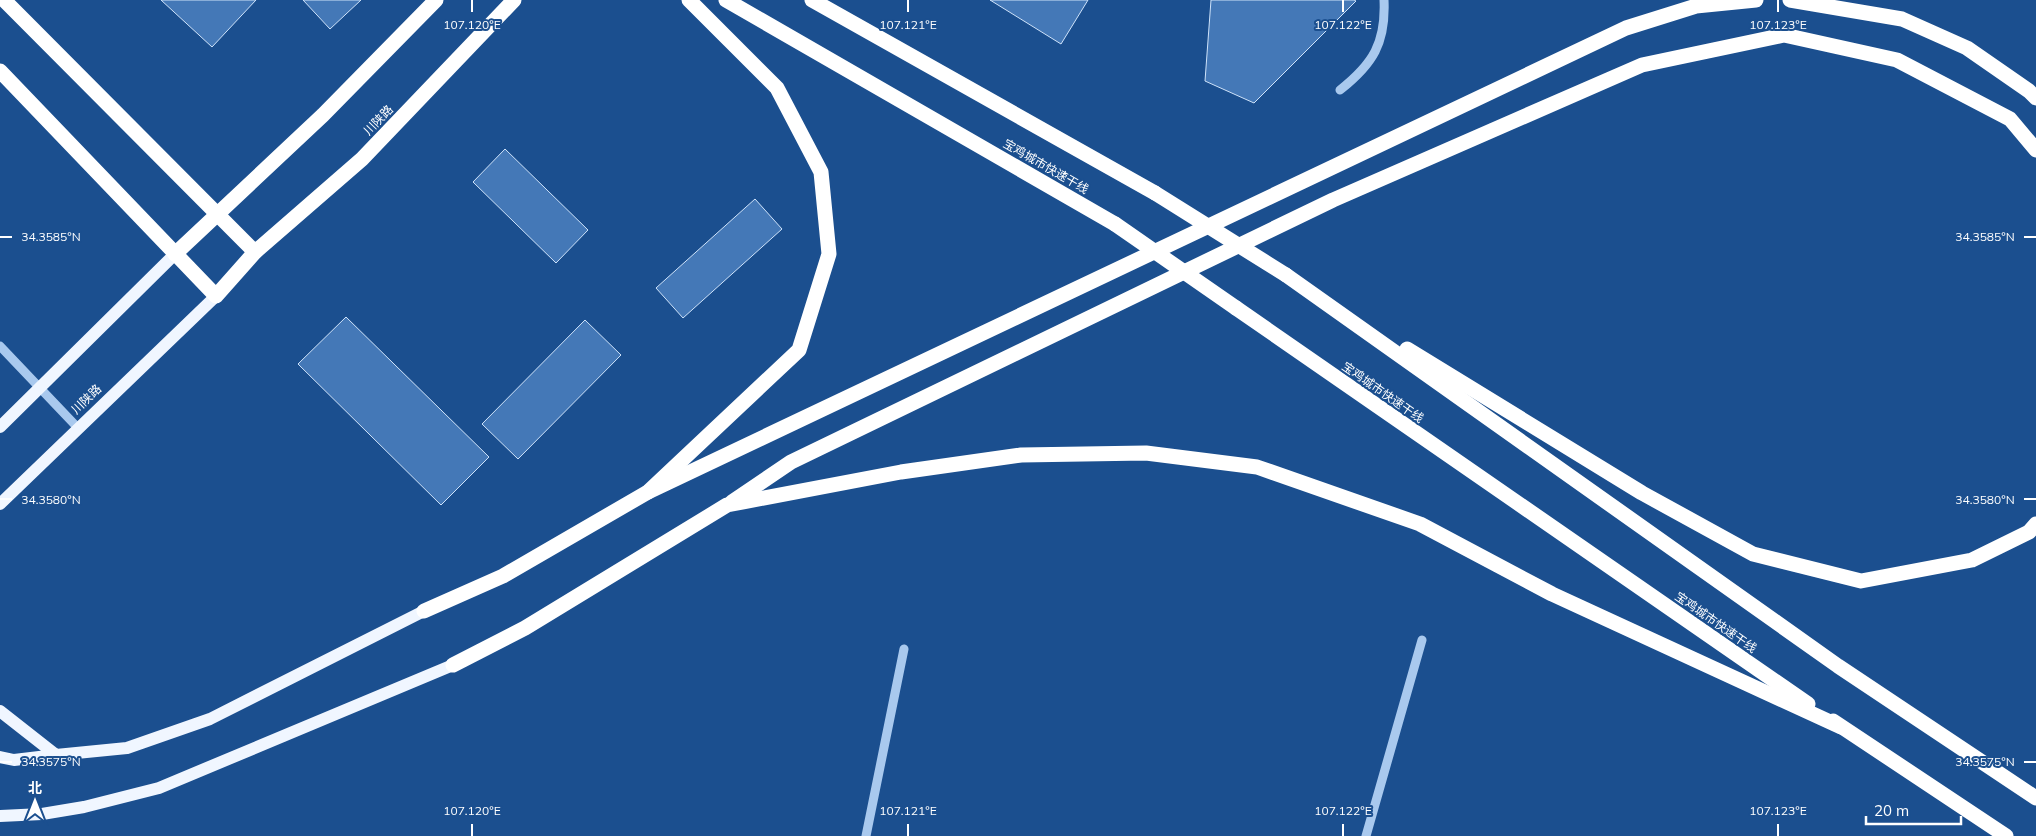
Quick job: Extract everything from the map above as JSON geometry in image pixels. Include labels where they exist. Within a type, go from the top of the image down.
[{"type":"highway","points":[[4,0],[255,252]]},
{"type":"highway","points":[[175,254],[323,116],[436,0]]},
{"type":"highway","name":"川陕路","points":[[216,296],[255,252],[362,158],[514,0]]},
{"type":"highway","points":[[648,492],[799,350],[829,254],[821,172],[777,88],[689,0]]},
{"type":"highway","name":"宝鸡城市快速干线","points":[[726,0],[1115,224],[1841,727],[2006,836]]},
{"type":"highway","points":[[812,0],[1155,193],[1642,493],[1754,554],[1862,581],[1972,560],[2029,532],[2036,524]]},
{"type":"highway","points":[[424,612],[503,576],[648,492],[1626,28],[1696,6],[1756,0]]},
{"type":"highway","points":[[1790,0],[1902,19],[1967,48],[2029,91],[2036,98]]},
{"type":"highway","points":[[453,665],[525,628],[727,506],[792,462],[1324,204],[1642,64],[1784,35],[1897,60],[2010,119],[2036,150]]},
{"type":"highway","points":[[0,71],[216,296]]},
{"type":"highway","points":[[1286,275],[1829,660],[2036,798]]},
{"type":"highway","points":[[727,506],[901,472],[1021,454],[1146,453],[1257,467],[1420,524],[1552,594],[1841,727]]},
{"type":"main road","points":[[0,427],[175,254]]},
{"type":"main road","name":"川陕路","points":[[0,504],[216,296]]},
{"type":"main road","points":[[0,757],[14,760],[127,748],[210,719],[424,612]]},
{"type":"main road","points":[[0,816],[42,814],[84,807],[159,788],[453,665]]},
{"type":"main road","points":[[0,711],[56,755]]},
{"type":"street","points":[[1340,90],[1361,74],[1376,52],[1384,27],[1384,0]]},
{"type":"street","points":[[0,346],[78,428]]},
{"type":"street","points":[[1366,836],[1422,640]]},
{"type":"street","points":[[866,836],[904,649]]},
{"type":"building","points":[[161,0],[256,0],[212,47]]},
{"type":"building","points":[[303,0],[361,0],[330,29]]},
{"type":"building","points":[[990,0],[1088,0],[1061,44]]},
{"type":"building","points":[[1211,0],[1356,1],[1254,103],[1205,81]]},
{"type":"building","points":[[505,149],[588,230],[556,263],[473,182]]},
{"type":"building","points":[[755,199],[782,229],[683,318],[656,288]]},
{"type":"building","points":[[346,317],[489,457],[441,505],[298,364]]},
{"type":"building","points":[[585,320],[621,355],[518,459],[482,424]]}]
